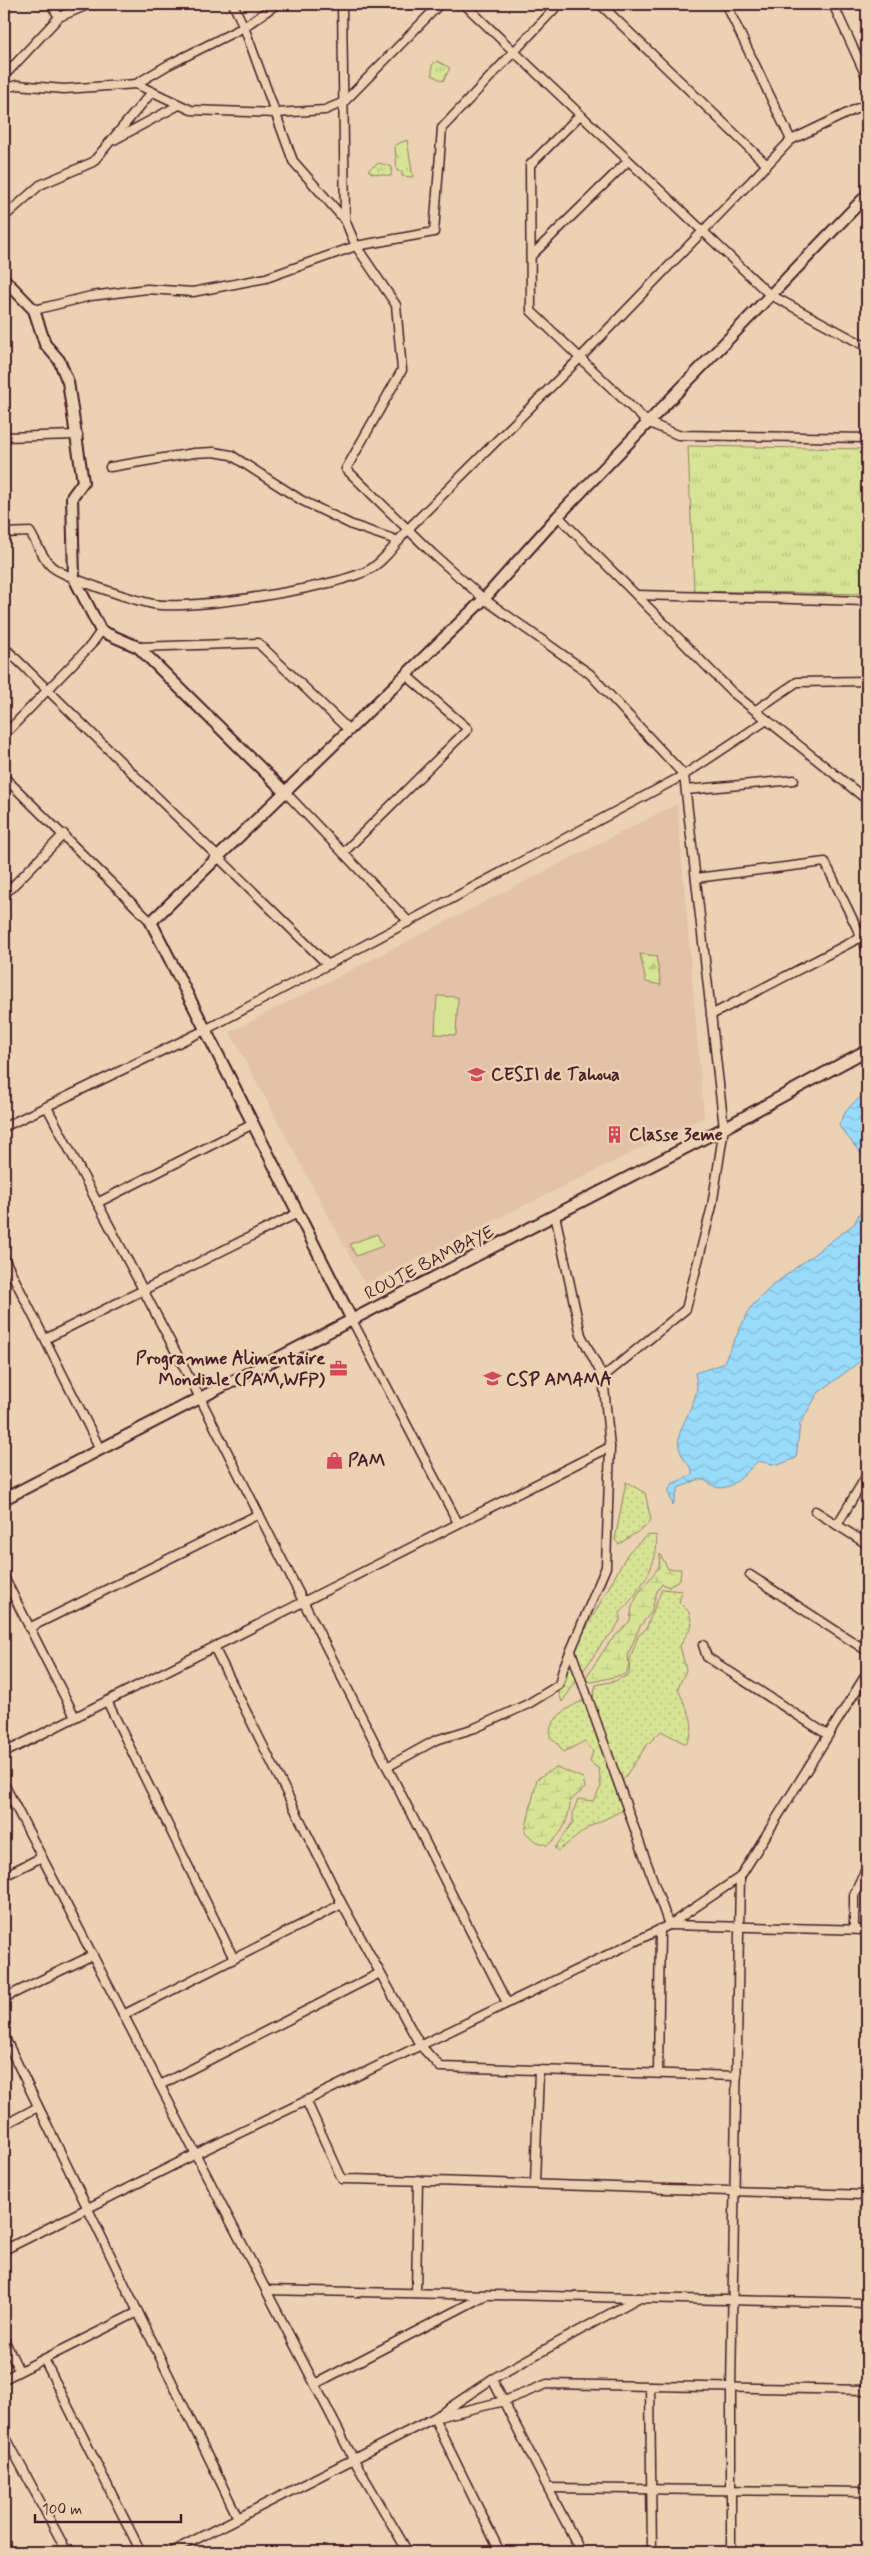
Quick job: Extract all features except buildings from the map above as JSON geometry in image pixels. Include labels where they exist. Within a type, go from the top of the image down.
[{"type":"street","points":[[51,4],[59,18]]},
{"type":"street","points":[[4,76],[59,18],[90,4]]},
{"type":"street","points":[[233,4],[244,27],[293,160],[345,220],[356,246],[396,304],[402,370],[346,469],[432,553],[484,599],[590,674],[684,776],[724,1128],[712,1206],[686,1309],[603,1376]]},
{"type":"street","points":[[4,88],[17,85],[64,89],[136,84],[168,65],[244,27],[276,4]]},
{"type":"street","points":[[342,4],[345,220]]},
{"type":"street","points":[[136,84],[191,110],[276,113],[325,110],[344,102],[440,4]]},
{"type":"street","points":[[464,4],[769,294],[866,345]]},
{"type":"street","points":[[34,310],[91,296],[147,290],[193,292],[266,278],[356,246],[434,232],[442,128],[559,4]]},
{"type":"street","points":[[600,4],[767,164]]},
{"type":"street","points":[[726,4],[791,140]]},
{"type":"street","points":[[833,4],[867,78]]},
{"type":"street","points":[[4,217],[40,185],[93,162],[152,92]]},
{"type":"street","points":[[110,142],[179,105]]},
{"type":"street","points":[[4,533],[30,532],[50,565],[74,578],[154,604],[230,602],[334,581],[371,568],[581,357],[791,140],[860,107],[867,108]]},
{"type":"street","points":[[580,115],[530,165],[531,312],[581,357],[647,422],[678,435],[867,438]]},
{"type":"street","points":[[531,256],[628,161]]},
{"type":"street","points":[[151,922],[484,599],[558,516],[647,422],[867,195]]},
{"type":"street","points":[[4,280],[34,310],[45,344],[59,360],[68,382],[78,435],[83,482],[72,497],[74,578],[101,631],[138,647],[285,792],[409,922]]},
{"type":"street","points":[[4,437],[78,435]]},
{"type":"street","points":[[110,467],[194,453],[214,452],[231,455],[301,500],[352,525],[399,541]]},
{"type":"street","points":[[558,516],[732,692],[867,800]]},
{"type":"street","points":[[637,595],[867,601]]},
{"type":"street","points":[[4,735],[101,631]]},
{"type":"street","points":[[138,647],[258,643],[349,730]]},
{"type":"street","points":[[4,647],[328,965]]},
{"type":"street","points":[[343,853],[468,729],[406,675]]},
{"type":"street","points":[[756,710],[797,682],[867,681]]},
{"type":"street","points":[[4,1127],[205,1030],[684,776],[767,720]]},
{"type":"street","points":[[4,777],[64,834],[151,922],[352,1320],[458,1523]]},
{"type":"street","points":[[686,790],[794,780]]},
{"type":"street","points":[[4,895],[64,834]]},
{"type":"street","points":[[696,878],[825,862],[864,936],[867,949]]},
{"type":"street","points":[[711,1015],[864,936]]},
{"type":"street","name":"ROUTE BAMBAYE","points":[[4,1499],[724,1128],[867,1050]]},
{"type":"street","points":[[46,1107],[200,1398],[507,2003]]},
{"type":"street","points":[[97,1203],[253,1124]]},
{"type":"street","points":[[45,1339],[298,1213]]},
{"type":"street","points":[[387,1767],[436,1740],[475,1728],[528,1704],[559,1684],[606,1567],[610,1447],[603,1376],[581,1335],[556,1215]]},
{"type":"street","points":[[4,1258],[100,1449]]},
{"type":"street","points":[[4,1753],[610,1447]]},
{"type":"street","points":[[837,1525],[867,1475]]},
{"type":"street","points":[[815,1511],[867,1544]]},
{"type":"street","points":[[29,1628],[259,1514]]},
{"type":"street","points":[[750,1576],[867,1651]]},
{"type":"street","points":[[4,1577],[75,1717]]},
{"type":"street","points":[[703,1645],[707,1657],[828,1735]]},
{"type":"street","points":[[214,1647],[342,1904],[420,2045],[440,2067],[737,2076]]},
{"type":"street","points":[[571,1651],[669,1925]]},
{"type":"street","points":[[4,2250],[306,2100],[669,1925],[740,1877],[867,1673]]},
{"type":"street","points":[[107,1701],[234,1959]]},
{"type":"street","points":[[4,1784],[354,2460],[408,2552]]},
{"type":"street","points":[[4,1876],[42,1857]]},
{"type":"street","points":[[854,1929],[854,1895],[867,1867]]},
{"type":"street","points":[[731,2552],[731,2387],[740,1877]]},
{"type":"street","points":[[123,2015],[342,1904]]},
{"type":"street","points":[[669,1925],[867,1930]]},
{"type":"street","points":[[658,2073],[660,1929]]},
{"type":"street","points":[[4,1998],[93,1955]]},
{"type":"street","points":[[160,2085],[380,1973]]},
{"type":"street","points":[[4,2036],[238,2518]]},
{"type":"street","points":[[535,2183],[539,2070]]},
{"type":"street","points":[[306,2100],[342,2179],[535,2183],[734,2192],[867,2195]]},
{"type":"street","points":[[4,2125],[38,2107]]},
{"type":"street","points":[[416,2293],[418,2180]]},
{"type":"street","points":[[266,2290],[867,2303]]},
{"type":"street","points":[[315,2384],[487,2294]]},
{"type":"street","points":[[171,2552],[434,2418],[492,2379],[640,2297]]},
{"type":"street","points":[[4,2379],[138,2312]]},
{"type":"street","points":[[4,2339],[19,2371]]},
{"type":"street","points":[[44,2359],[141,2552]]},
{"type":"street","points":[[492,2379],[550,2488],[581,2552]]},
{"type":"street","points":[[434,2418],[504,2402],[548,2384],[867,2390]]},
{"type":"street","points":[[650,2386],[653,2490],[652,2552]]},
{"type":"street","points":[[434,2418],[500,2552]]},
{"type":"street","points":[[4,2434],[67,2552]]},
{"type":"street","points":[[550,2488],[867,2492]]},
{"type":"shaded area","name":"CESII de Tahoua","points":[[677,804],[704,1117],[365,1284],[230,1032]]},
{"type":"green space","points":[[437,61],[450,68],[443,81],[432,75],[432,65]]},
{"type":"green space","points":[[407,140],[413,177],[402,176],[402,171],[397,171],[395,145]]},
{"type":"green space","points":[[379,163],[392,167],[391,176],[372,173],[368,170]]},
{"type":"green space","points":[[688,446],[867,449],[867,594],[694,591]]},
{"type":"green space","points":[[640,954],[656,956],[661,985],[646,982]]},
{"type":"green space","points":[[437,996],[458,997],[456,1035],[435,1034]]},
{"type":"green space","points":[[377,1234],[383,1246],[356,1256],[350,1244]]},
{"type":"green space","points":[[626,1482],[645,1493],[651,1520],[645,1527],[619,1544],[615,1540]]},
{"type":"green space","points":[[656,1535],[657,1546],[655,1556],[646,1577],[634,1597],[620,1613],[620,1620],[614,1631],[603,1642],[562,1702],[559,1693],[569,1659],[628,1553],[646,1536]]},
{"type":"green space","points":[[660,1554],[668,1569],[681,1569],[680,1579],[669,1587],[662,1584],[657,1591],[651,1612],[639,1628],[628,1655],[629,1665],[626,1674],[592,1682],[584,1680],[609,1643],[630,1621],[632,1607],[638,1594],[659,1567]]},
{"type":"green space","points":[[662,1589],[682,1591],[679,1602],[689,1612],[692,1625],[680,1646],[686,1670],[678,1688],[690,1716],[692,1729],[690,1736],[686,1744],[661,1731],[647,1745],[622,1781],[629,1807],[589,1827],[558,1851],[555,1848],[573,1822],[573,1812],[578,1799],[593,1801],[601,1787],[599,1769],[590,1762],[593,1751],[585,1741],[563,1752],[550,1737],[551,1726],[570,1707],[593,1698],[596,1685],[615,1681],[629,1675],[630,1659],[638,1636],[646,1629]]},
{"type":"green space","points":[[556,1767],[583,1778],[585,1788],[571,1800],[564,1826],[558,1836],[547,1845],[535,1841],[525,1832],[537,1779]]},
{"type":"water","points":[[867,1094],[867,1161],[839,1126],[843,1116],[850,1107]]},
{"type":"water","points":[[867,1199],[867,1356],[818,1393],[800,1424],[796,1458],[778,1465],[758,1461],[739,1480],[722,1488],[697,1480],[679,1487],[673,1505],[668,1492],[672,1484],[692,1475],[692,1469],[679,1448],[679,1440],[680,1431],[693,1404],[696,1393],[695,1373],[723,1364],[750,1308],[773,1285],[854,1224]]},
{"type":"place","name":"CESII de Tahoua","points":[[477,1074]]},
{"type":"place","name":"Classe 3eme","points":[[615,1134]]},
{"type":"place","name":"Programme Alimentaire Mondiale (PAM,WFP)","points":[[339,1368]]},
{"type":"place","name":"CSP AMAMA","points":[[492,1379]]},
{"type":"place","name":"PAM","points":[[334,1460]]}]
